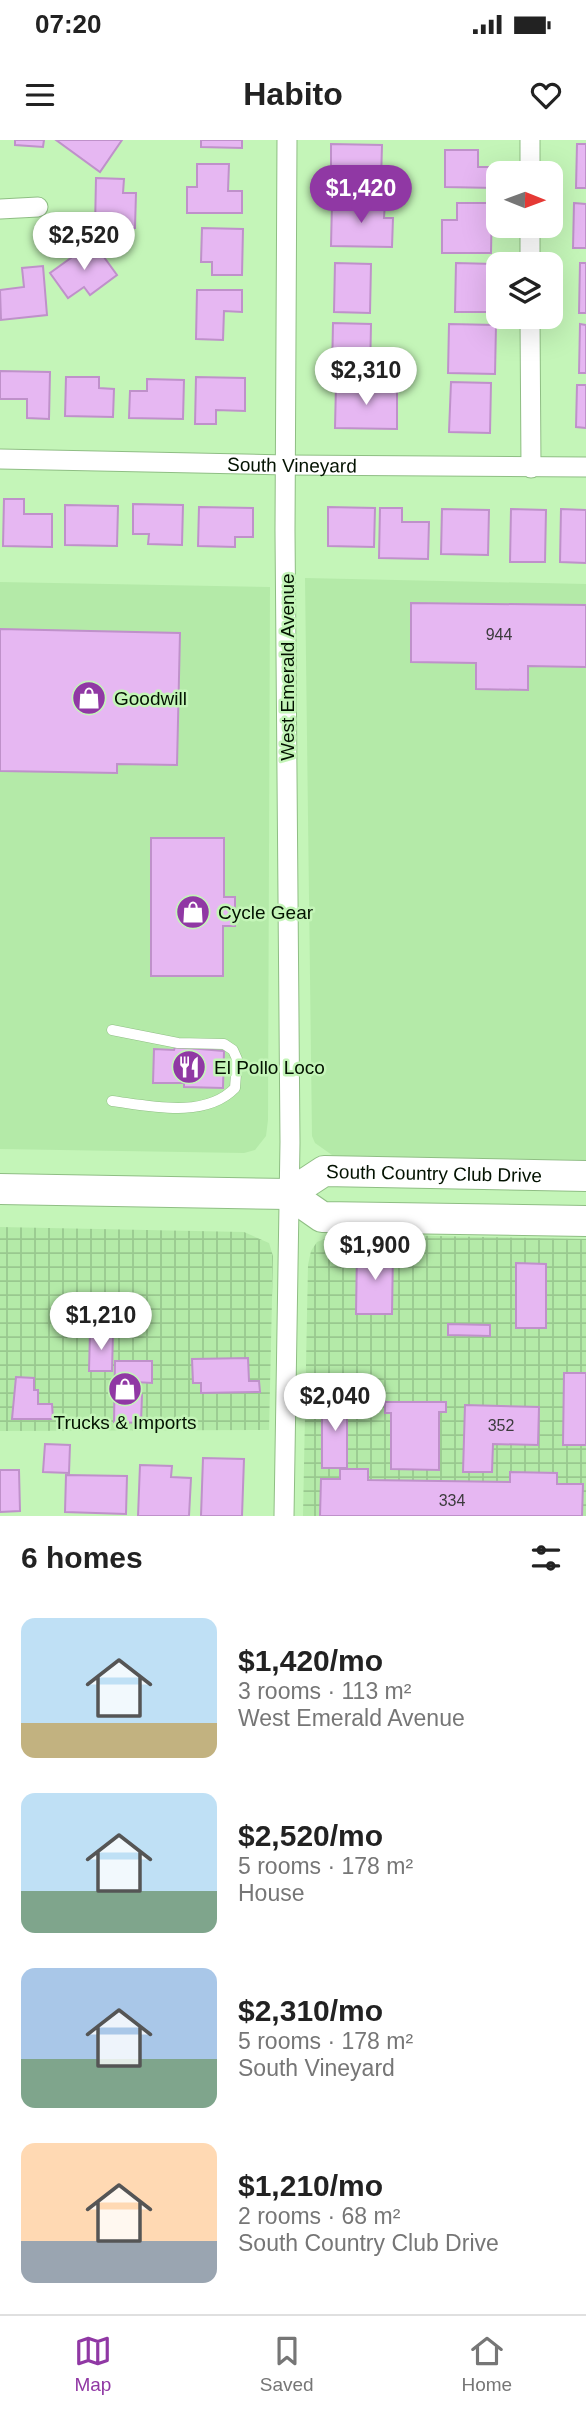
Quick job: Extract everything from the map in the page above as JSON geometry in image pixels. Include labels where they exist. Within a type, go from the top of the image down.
[{"type":"main road","name":"South Country Club Drive","points":[[586,1176],[324,1171],[289,1194],[322,1217],[586,1221]]},
{"type":"main road","points":[[0,1189],[289,1194]]},
{"type":"street","name":"West Emerald Avenue","points":[[284,1516],[289,1194],[287,140]]},
{"type":"street","points":[[530,140],[530,161]]},
{"type":"street","points":[[0,209],[38,207]]},
{"type":"street","points":[[530,329],[531,468]]},
{"type":"street","name":"South Vineyard","points":[[0,459],[586,467]]},
{"type":"lane","points":[[112,1030],[178,1043],[224,1044],[233,1050],[237,1059],[235,1087],[227,1096],[200,1107],[139,1105],[112,1101]]},
{"type":"shaded area","points":[[305,578],[586,584],[586,1160],[345,1156],[332,1155],[315,1143],[312,1136]]},
{"type":"shaded area","points":[[0,582],[270,587],[268,1120],[266,1136],[255,1150],[244,1153],[0,1149]]},
{"type":"shaded area","points":[[0,1227],[244,1232],[269,1243],[273,1256],[269,1430],[0,1431]]},
{"type":"shaded area","points":[[338,1234],[586,1239],[586,1516],[303,1516],[308,1265],[311,1251],[317,1242]]},
{"type":"building","points":[[15,140],[44,140],[43,147],[15,145]]},
{"type":"building","points":[[56,140],[122,140],[100,172]]},
{"type":"building","points":[[201,140],[242,140],[242,148],[201,147]]},
{"type":"building","points":[[331,144],[382,145],[381,182],[349,182],[349,166],[331,166]]},
{"type":"building","points":[[577,144],[586,144],[586,188],[576,188]]},
{"type":"building","points":[[445,150],[478,150],[478,167],[486,167],[486,188],[445,187]]},
{"type":"building","points":[[197,164],[229,164],[228,191],[242,191],[242,213],[187,213],[187,187],[197,187]]},
{"type":"building","points":[[96,178],[124,179],[123,193],[136,193],[135,228],[95,228]]},
{"type":"building","points":[[332,202],[385,203],[384,218],[393,218],[392,247],[331,246]]},
{"type":"building","points":[[457,203],[486,203],[486,238],[491,238],[491,252],[442,253],[442,220],[457,220]]},
{"type":"building","points":[[574,203],[586,204],[586,248],[573,248]]},
{"type":"building","points":[[202,228],[243,229],[242,275],[212,275],[212,262],[201,262]]},
{"type":"building","points":[[93,242],[117,275],[90,295],[84,287],[68,298],[50,273]]},
{"type":"building","points":[[335,263],[371,264],[370,313],[334,312]]},
{"type":"building","points":[[456,263],[486,264],[486,312],[455,312]]},
{"type":"building","points":[[580,263],[586,263],[586,313],[579,313]]},
{"type":"building","points":[[43,266],[47,315],[1,320],[0,290],[24,287],[22,268]]},
{"type":"building","points":[[197,290],[242,290],[242,312],[224,311],[223,340],[196,339]]},
{"type":"building","points":[[333,323],[371,324],[370,373],[332,372]]},
{"type":"building","points":[[449,324],[486,325],[486,329],[496,329],[495,374],[448,373]]},
{"type":"building","points":[[580,324],[586,325],[586,373],[579,373]]},
{"type":"building","points":[[0,371],[50,372],[49,419],[27,418],[27,399],[0,399]]},
{"type":"building","points":[[66,377],[99,377],[99,388],[114,389],[113,417],[65,416]]},
{"type":"building","points":[[196,377],[245,378],[245,411],[216,410],[216,424],[195,424]]},
{"type":"building","points":[[147,379],[184,380],[183,419],[129,418],[130,391],[147,391]]},
{"type":"building","points":[[451,382],[491,383],[490,433],[449,432]]},
{"type":"building","points":[[336,384],[397,385],[397,429],[335,428]]},
{"type":"building","points":[[577,385],[586,385],[586,428],[576,427]]},
{"type":"building","points":[[4,499],[24,499],[24,514],[52,514],[52,547],[3,546]]},
{"type":"building","points":[[133,504],[183,505],[182,545],[148,544],[149,534],[133,534]]},
{"type":"building","points":[[65,505],[118,506],[117,546],[65,545]]},
{"type":"building","points":[[199,507],[253,508],[253,537],[235,537],[235,547],[198,546]]},
{"type":"building","points":[[328,507],[375,508],[374,547],[328,546]]},
{"type":"building","points":[[380,508],[402,508],[402,522],[429,522],[428,559],[379,558]]},
{"type":"building","points":[[442,509],[489,510],[488,555],[441,554]]},
{"type":"building","points":[[511,509],[546,510],[545,562],[510,562]]},
{"type":"building","points":[[561,509],[586,510],[586,563],[560,562]]},
{"type":"building","points":[[411,603],[586,605],[586,667],[528,666],[528,690],[476,689],[476,663],[411,662]]},
{"type":"building","name":"Goodwill","points":[[0,629],[180,633],[177,765],[117,764],[117,773],[0,771]]},
{"type":"building","name":"Cycle Gear","points":[[151,838],[224,838],[224,897],[235,897],[235,926],[223,926],[223,976],[151,976]]},
{"type":"building","name":"El Pollo Loco","points":[[175,1047],[224,1051],[223,1088],[184,1087],[184,1083],[153,1083],[154,1049],[174,1050]]},
{"type":"building","points":[[357,1251],[393,1251],[392,1314],[356,1314]]},
{"type":"building","points":[[516,1263],[546,1264],[546,1328],[516,1328]]},
{"type":"building","points":[[448,1324],[490,1325],[490,1336],[448,1335]]},
{"type":"building","points":[[90,1332],[113,1333],[112,1371],[89,1371]]},
{"type":"building","points":[[248,1358],[249,1381],[259,1381],[260,1392],[201,1393],[201,1383],[193,1383],[192,1359]]},
{"type":"building","name":"Trucks & Imports","points":[[115,1361],[152,1361],[152,1383],[136,1382],[136,1395],[142,1395],[141,1423],[114,1422]]},
{"type":"building","points":[[564,1373],[586,1373],[586,1445],[563,1445]]},
{"type":"building","points":[[16,1377],[34,1378],[34,1390],[38,1390],[38,1404],[52,1404],[53,1419],[12,1419]]},
{"type":"building","points":[[322,1401],[354,1401],[353,1412],[347,1412],[347,1468],[322,1468]]},
{"type":"building","points":[[385,1402],[446,1402],[446,1412],[439,1412],[439,1470],[391,1469],[391,1413],[385,1413]]},
{"type":"building","points":[[465,1405],[539,1407],[538,1445],[493,1444],[492,1472],[463,1472]]},
{"type":"building","points":[[45,1444],[70,1445],[69,1473],[43,1472]]},
{"type":"building","points":[[203,1458],[244,1459],[242,1516],[201,1516]]},
{"type":"building","points":[[140,1465],[172,1466],[171,1477],[191,1478],[189,1516],[138,1516]]},
{"type":"building","points":[[340,1469],[368,1469],[368,1480],[510,1482],[510,1472],[557,1473],[557,1484],[583,1484],[582,1516],[320,1516],[321,1479],[340,1479]]},
{"type":"building","points":[[0,1470],[19,1470],[20,1511],[0,1512]]},
{"type":"building","points":[[66,1475],[127,1476],[126,1514],[65,1512]]},
{"type":"place","name":"Goodwill","points":[[89,698]]},
{"type":"place","name":"Cycle Gear","points":[[193,912]]},
{"type":"place","name":"El Pollo Loco","points":[[189,1067]]},
{"type":"place","name":"Trucks & Imports","points":[[125,1389]]}]
